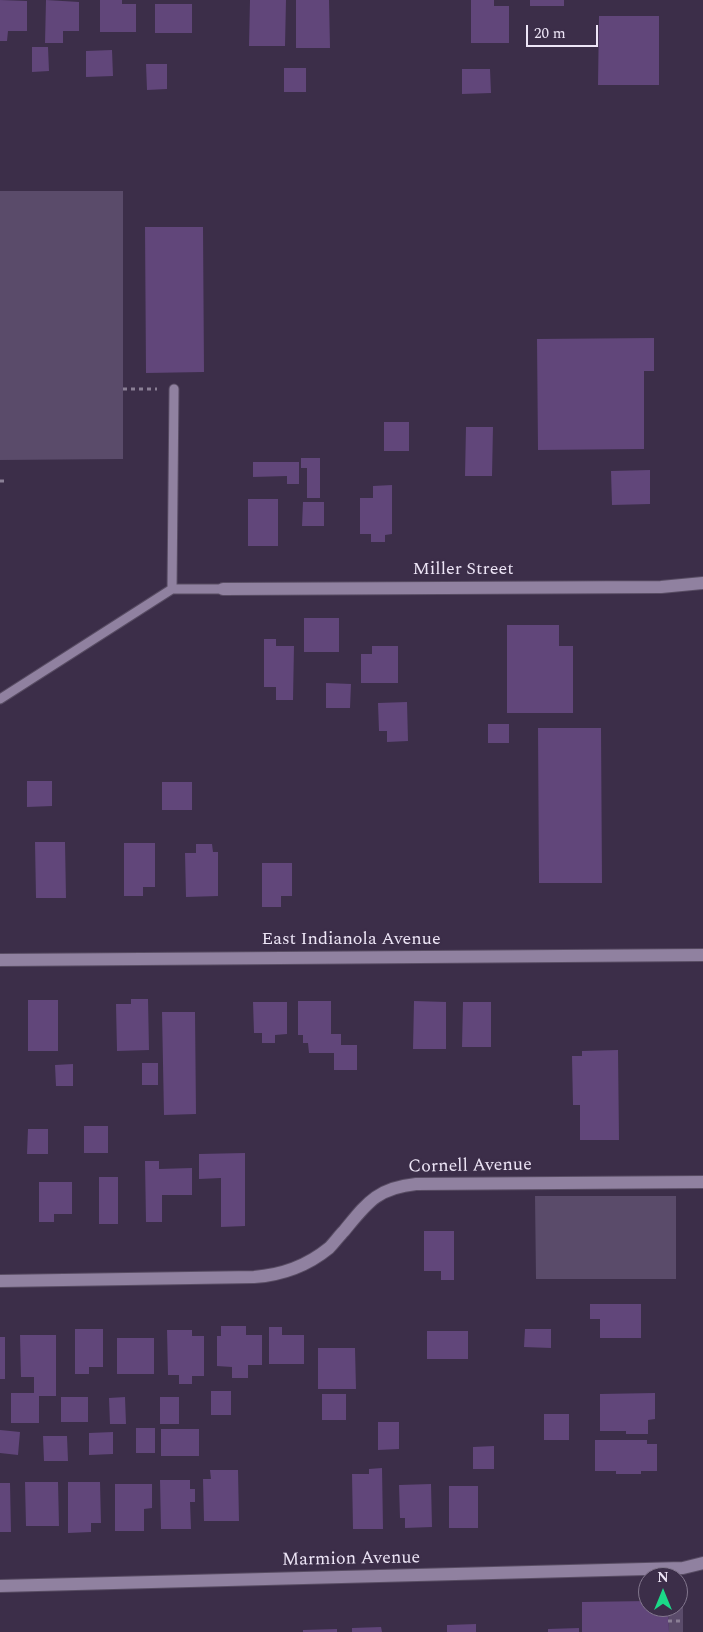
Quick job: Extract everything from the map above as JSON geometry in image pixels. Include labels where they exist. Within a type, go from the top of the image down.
[{"type":"street","name":"Miller Street","points":[[223,589],[661,587],[703,582]]},
{"type":"street","name":"East Indianola Avenue","points":[[0,960],[703,955]]},
{"type":"street","name":"Cornell Avenue","points":[[0,1281],[254,1277],[275,1275],[306,1264],[322,1253],[330,1247],[370,1201],[385,1191],[402,1185],[436,1183],[703,1182]]},
{"type":"street","name":"Marmion Avenue","points":[[0,1586],[549,1573],[683,1568],[703,1563]]},
{"type":"lane","points":[[172,589],[174,389]]},
{"type":"lane","points":[[0,699],[172,589],[223,589]]},
{"type":"path","points":[[123,389],[174,389]]},
{"type":"path","points":[[668,1620],[684,1620]]},
{"type":"shaded area","points":[[0,191],[123,191],[123,459],[0,460]]},
{"type":"shaded area","points":[[535,1196],[676,1196],[676,1279],[536,1279]]},
{"type":"shaded area","points":[[668,1617],[683,1617],[683,1632],[669,1632]]},
{"type":"building","points":[[0,0],[27,1],[27,31],[8,31],[7,41],[0,41]]},
{"type":"building","points":[[46,0],[79,2],[79,31],[63,31],[63,43],[45,43]]},
{"type":"building","points":[[100,0],[122,0],[122,4],[136,4],[136,32],[100,32]]},
{"type":"building","points":[[250,0],[286,0],[285,46],[249,46]]},
{"type":"building","points":[[296,0],[329,0],[330,48],[296,48]]},
{"type":"building","points":[[471,0],[494,0],[494,6],[509,6],[509,43],[471,43]]},
{"type":"building","points":[[530,0],[564,0],[564,6],[530,6]]},
{"type":"building","points":[[155,4],[192,4],[192,33],[155,33]]},
{"type":"building","points":[[599,16],[659,16],[659,85],[598,85]]},
{"type":"building","points":[[32,47],[48,47],[49,71],[32,72]]},
{"type":"building","points":[[112,50],[113,76],[86,77],[86,51]]},
{"type":"building","points":[[146,64],[167,64],[167,89],[147,90]]},
{"type":"building","points":[[284,68],[306,68],[306,92],[284,92]]},
{"type":"building","points":[[462,69],[490,69],[491,93],[462,94]]},
{"type":"building","points":[[145,227],[203,227],[204,372],[146,373]]},
{"type":"building","points":[[654,338],[654,371],[644,371],[644,449],[538,450],[537,339]]},
{"type":"building","points":[[384,422],[409,422],[409,451],[384,451]]},
{"type":"building","points":[[466,427],[493,427],[492,476],[465,476]]},
{"type":"building","points":[[301,458],[320,458],[320,498],[307,498],[307,468],[301,468]]},
{"type":"building","points":[[253,462],[299,462],[299,484],[287,484],[287,476],[253,477]]},
{"type":"building","points":[[650,470],[650,504],[612,505],[611,471]]},
{"type":"building","points":[[392,485],[392,534],[385,535],[385,542],[371,542],[371,534],[360,534],[360,498],[373,498],[373,486]]},
{"type":"building","points":[[248,499],[278,499],[278,546],[248,546]]},
{"type":"building","points":[[303,502],[324,502],[324,526],[302,526]]},
{"type":"building","points":[[304,618],[339,618],[339,652],[304,652]]},
{"type":"building","points":[[507,625],[559,625],[559,646],[573,646],[573,713],[507,713]]},
{"type":"building","points":[[264,639],[276,639],[276,646],[294,646],[293,700],[276,700],[276,687],[264,687]]},
{"type":"building","points":[[372,646],[398,646],[398,683],[361,683],[361,654],[372,654]]},
{"type":"building","points":[[326,683],[351,684],[350,708],[326,708]]},
{"type":"building","points":[[407,702],[408,741],[387,742],[387,731],[379,731],[378,703]]},
{"type":"building","points":[[488,724],[509,724],[509,743],[488,743]]},
{"type":"building","points":[[538,728],[601,728],[602,883],[539,883]]},
{"type":"building","points":[[27,781],[52,781],[52,806],[27,807]]},
{"type":"building","points":[[162,782],[192,782],[192,810],[162,810]]},
{"type":"building","points":[[35,842],[65,842],[66,898],[36,898]]},
{"type":"building","points":[[124,843],[155,843],[155,887],[143,887],[143,896],[124,896]]},
{"type":"building","points":[[196,844],[212,844],[213,852],[218,852],[218,896],[186,897],[185,853],[196,853]]},
{"type":"building","points":[[262,863],[292,863],[292,896],[281,896],[281,907],[262,907]]},
{"type":"building","points":[[131,999],[148,999],[149,1050],[117,1051],[116,1004],[131,1004]]},
{"type":"building","points":[[28,1000],[58,1000],[58,1051],[28,1051]]},
{"type":"building","points":[[298,1001],[331,1001],[331,1034],[341,1034],[341,1045],[357,1045],[357,1070],[334,1070],[334,1053],[309,1053],[308,1043],[303,1043],[303,1035],[298,1035]]},
{"type":"building","points":[[414,1001],[446,1002],[446,1049],[413,1049]]},
{"type":"building","points":[[253,1002],[287,1002],[287,1034],[275,1035],[275,1043],[262,1043],[262,1033],[254,1033]]},
{"type":"building","points":[[463,1002],[491,1002],[491,1047],[462,1047]]},
{"type":"building","points":[[162,1012],[195,1012],[196,1114],[164,1115]]},
{"type":"building","points":[[618,1050],[619,1140],[580,1140],[580,1105],[573,1105],[572,1056],[582,1056],[582,1051]]},
{"type":"building","points":[[142,1063],[158,1063],[158,1085],[142,1085]]},
{"type":"building","points":[[73,1064],[73,1086],[56,1086],[55,1065]]},
{"type":"building","points":[[84,1126],[108,1126],[108,1153],[84,1153]]},
{"type":"building","points":[[28,1129],[48,1129],[48,1154],[27,1154]]},
{"type":"building","points":[[245,1153],[245,1226],[221,1227],[221,1178],[199,1179],[199,1154]]},
{"type":"building","points":[[145,1161],[159,1161],[159,1169],[192,1168],[192,1195],[162,1195],[162,1222],[146,1222]]},
{"type":"building","points":[[99,1177],[118,1177],[118,1224],[99,1224]]},
{"type":"building","points":[[39,1182],[72,1182],[72,1214],[54,1214],[54,1222],[39,1222]]},
{"type":"building","points":[[424,1231],[454,1231],[454,1280],[441,1280],[441,1271],[424,1271]]},
{"type":"building","points":[[590,1304],[641,1304],[641,1338],[600,1338],[600,1319],[590,1319]]},
{"type":"building","points":[[221,1326],[246,1326],[246,1335],[262,1335],[262,1365],[248,1365],[248,1378],[232,1378],[232,1367],[217,1366],[217,1336],[221,1336]]},
{"type":"building","points":[[269,1327],[282,1327],[282,1335],[304,1335],[304,1364],[269,1364]]},
{"type":"building","points":[[75,1329],[103,1329],[103,1367],[89,1367],[89,1374],[75,1374]]},
{"type":"building","points":[[525,1329],[551,1329],[551,1348],[524,1347]]},
{"type":"building","points":[[167,1330],[192,1330],[192,1336],[204,1336],[204,1376],[192,1376],[192,1384],[179,1384],[179,1375],[168,1375]]},
{"type":"building","points":[[427,1331],[468,1331],[468,1359],[427,1359]]},
{"type":"building","points":[[20,1335],[56,1335],[56,1396],[39,1396],[39,1423],[11,1423],[11,1393],[34,1393],[34,1377],[21,1377]]},
{"type":"building","points":[[0,1337],[5,1337],[5,1379],[0,1379]]},
{"type":"building","points":[[117,1338],[154,1338],[154,1374],[117,1374]]},
{"type":"building","points":[[318,1348],[355,1348],[356,1389],[318,1389]]},
{"type":"building","points":[[211,1391],[231,1391],[231,1415],[211,1415]]},
{"type":"building","points":[[655,1393],[655,1419],[648,1420],[648,1434],[626,1434],[626,1431],[600,1431],[600,1394]]},
{"type":"building","points":[[322,1394],[346,1394],[346,1420],[322,1420]]},
{"type":"building","points":[[61,1397],[88,1397],[88,1422],[61,1422]]},
{"type":"building","points":[[125,1397],[126,1424],[110,1424],[109,1398]]},
{"type":"building","points":[[160,1397],[179,1397],[179,1424],[160,1424]]},
{"type":"building","points":[[544,1414],[569,1414],[569,1440],[544,1440]]},
{"type":"building","points":[[378,1422],[399,1422],[399,1449],[378,1450]]},
{"type":"building","points":[[136,1428],[155,1428],[155,1453],[136,1453]]},
{"type":"building","points":[[161,1429],[199,1429],[199,1456],[161,1456]]},
{"type":"building","points":[[0,1430],[20,1432],[18,1455],[0,1453]]},
{"type":"building","points":[[113,1432],[113,1454],[89,1455],[89,1433]]},
{"type":"building","points":[[43,1436],[67,1436],[68,1461],[44,1461]]},
{"type":"building","points":[[595,1440],[647,1440],[647,1444],[657,1444],[657,1471],[641,1471],[641,1474],[616,1474],[616,1471],[595,1471]]},
{"type":"building","points":[[494,1446],[494,1469],[473,1469],[473,1447]]},
{"type":"building","points":[[382,1468],[383,1529],[353,1529],[352,1474],[369,1474],[369,1469]]},
{"type":"building","points":[[210,1470],[238,1470],[239,1521],[204,1521],[203,1479],[211,1479]]},
{"type":"building","points":[[160,1480],[190,1480],[190,1489],[195,1489],[195,1502],[190,1502],[191,1529],[161,1529]]},
{"type":"building","points":[[25,1482],[58,1482],[59,1526],[26,1526]]},
{"type":"building","points":[[68,1482],[100,1482],[101,1523],[91,1523],[91,1532],[68,1533]]},
{"type":"building","points":[[0,1483],[10,1483],[11,1532],[0,1532]]},
{"type":"building","points":[[115,1484],[152,1484],[152,1508],[144,1509],[144,1531],[115,1531]]},
{"type":"building","points":[[431,1484],[432,1527],[405,1528],[405,1518],[400,1518],[399,1485]]},
{"type":"building","points":[[449,1486],[478,1486],[478,1528],[449,1528]]},
{"type":"building","points":[[638,1601],[638,1617],[668,1617],[669,1632],[582,1632],[582,1602]]},
{"type":"building","points":[[476,1624],[476,1632],[447,1632],[447,1625]]},
{"type":"building","points":[[381,1627],[382,1632],[352,1632],[352,1628]]},
{"type":"building","points":[[579,1628],[579,1632],[548,1632],[548,1629]]},
{"type":"building","points":[[337,1629],[337,1632],[303,1632],[303,1630]]}]
